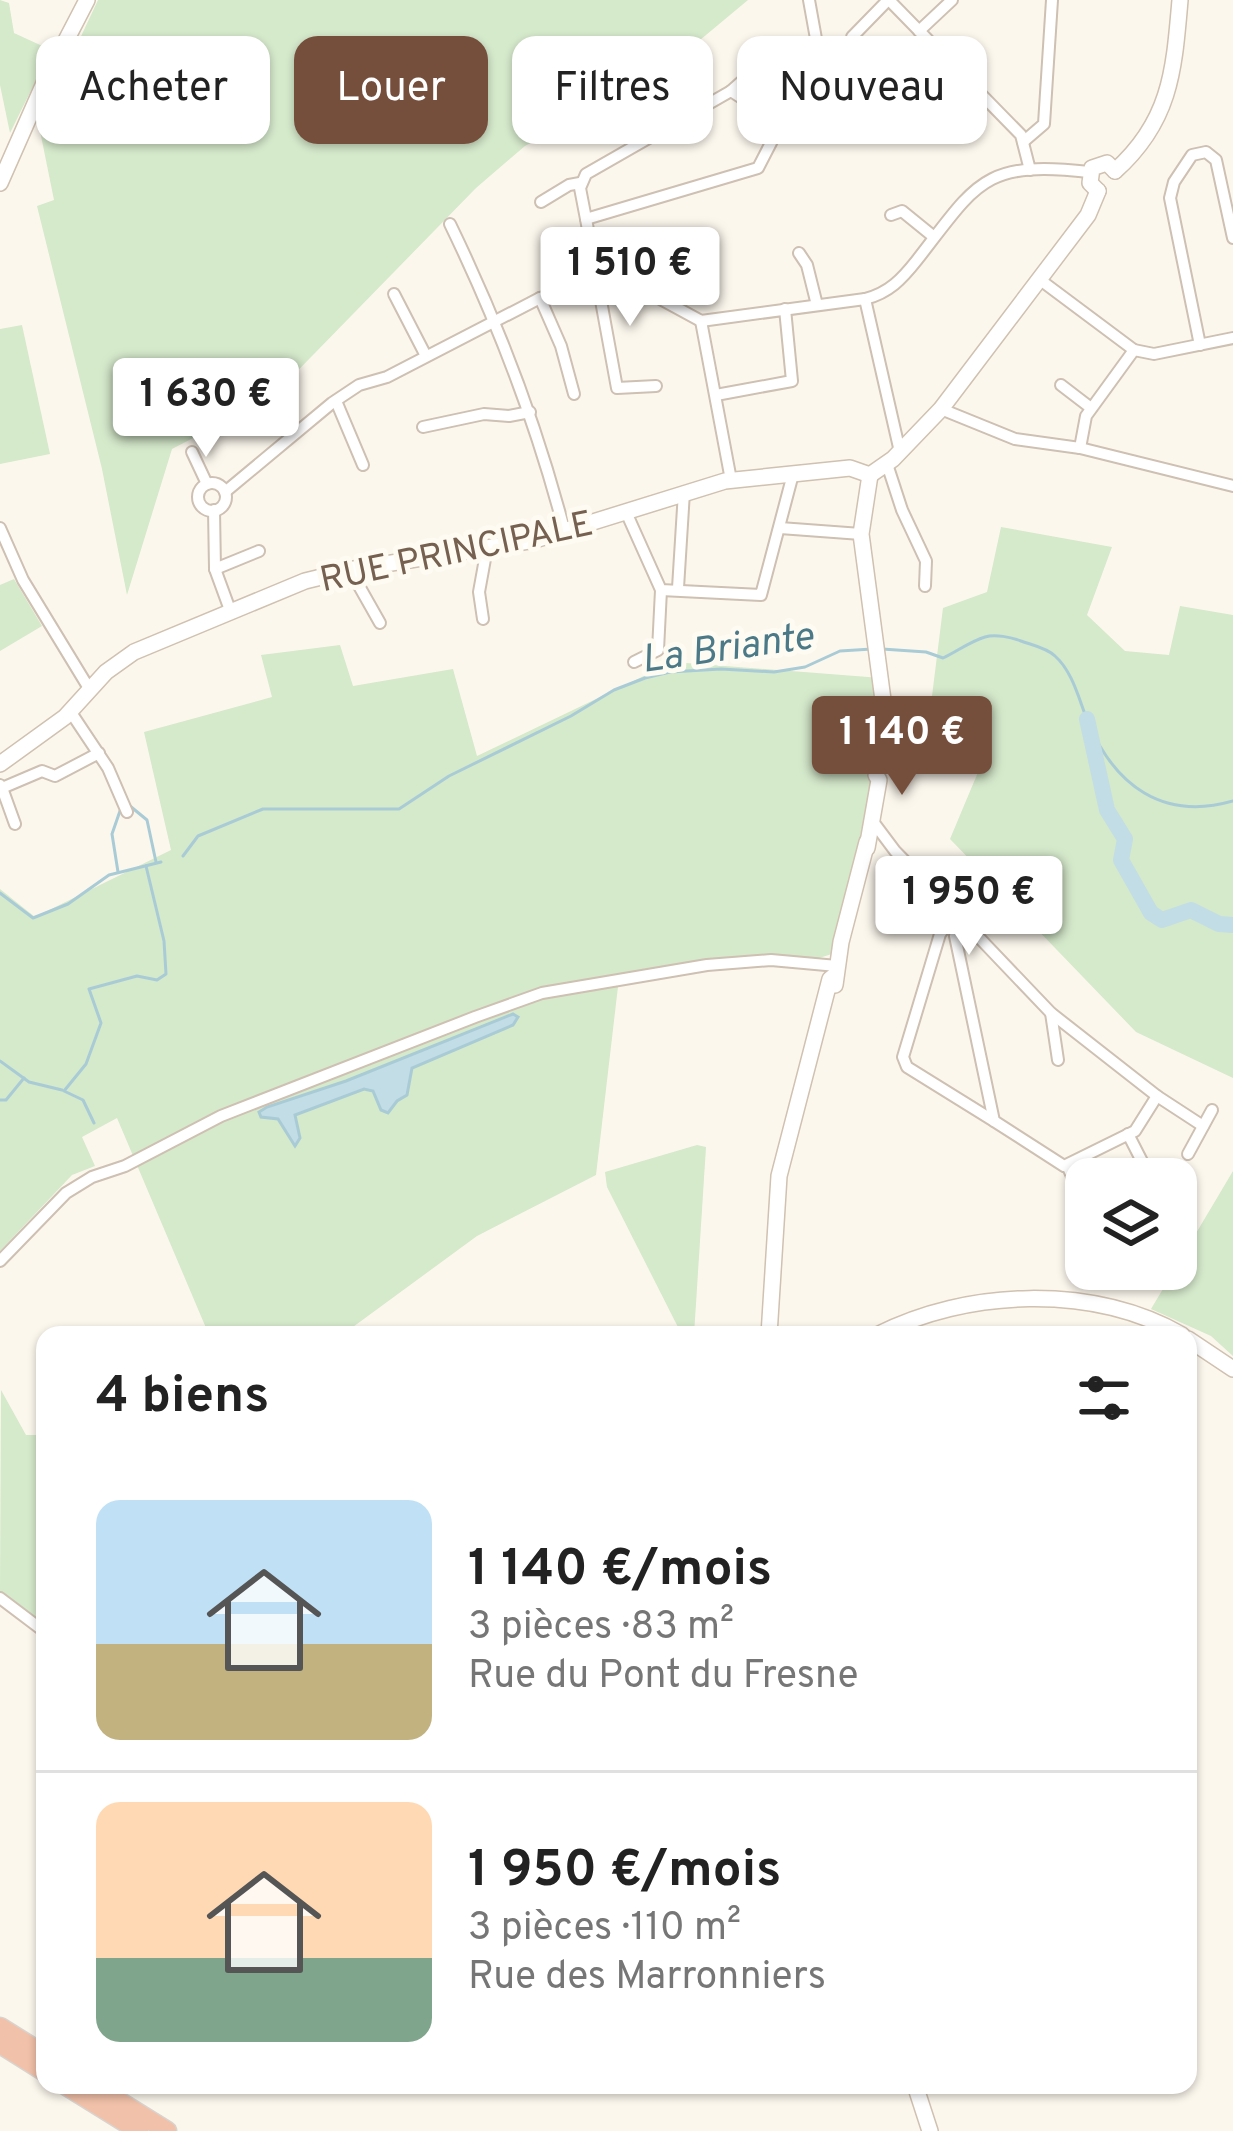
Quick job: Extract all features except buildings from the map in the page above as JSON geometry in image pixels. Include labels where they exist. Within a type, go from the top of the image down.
[{"type":"highway","points":[[0,2027],[36,2049]]},
{"type":"highway","points":[[0,2044],[36,2066]]},
{"type":"highway","points":[[79,2094],[139,2131]]},
{"type":"highway","points":[[108,2094],[167,2131]]},
{"type":"main road","points":[[0,183],[87,0]]},
{"type":"main road","points":[[1098,190],[1113,187],[1115,171],[1141,143],[1169,93],[1180,0]]},
{"type":"main road","points":[[1098,190],[1090,183],[1089,172],[1102,163],[1115,171]]},
{"type":"main road","points":[[769,1326],[778,1176],[830,979],[846,945],[887,730],[861,534],[870,475],[940,410],[1088,215],[1098,190]]},
{"type":"main road","name":"RUE PRINCIPALE","points":[[89,689],[121,660],[305,581],[565,533],[684,491],[731,480],[850,468],[870,475]]},
{"type":"main road","points":[[0,764],[28,747],[89,689]]},
{"type":"main road","points":[[774,1224],[780,1326]]},
{"type":"main road","points":[[898,1326],[1007,1300],[1070,1301],[1139,1316],[1161,1326]]},
{"type":"main road","points":[[915,1326],[942,1313]]},
{"type":"main road","points":[[1197,1345],[1233,1369]]},
{"type":"main road","points":[[918,2094],[930,2131]]},
{"type":"street","points":[[809,0],[816,36]]},
{"type":"street","points":[[853,36],[888,0],[925,36]]},
{"type":"street","points":[[920,31],[952,0]]},
{"type":"street","points":[[1023,142],[1044,124],[1052,0]]},
{"type":"street","points":[[656,386],[617,388],[580,184],[586,174],[737,86]]},
{"type":"street","points":[[731,91],[737,95]]},
{"type":"street","points":[[987,100],[1021,135],[1030,170]]},
{"type":"street","points":[[586,219],[758,168],[770,144]]},
{"type":"street","points":[[1200,345],[1170,198],[1174,182],[1192,155],[1206,152],[1216,160],[1233,238]]},
{"type":"street","points":[[225,492],[359,385],[387,377],[540,298],[597,281],[644,290],[701,321],[866,299],[893,287],[973,188],[995,175],[1030,170],[1089,172]]},
{"type":"street","points":[[542,202],[569,185],[580,184]]},
{"type":"street","points":[[891,214],[902,211],[934,237]]},
{"type":"street","points":[[450,224],[496,320],[530,412],[565,533]]},
{"type":"street","points":[[799,253],[817,304]]},
{"type":"street","points":[[1039,279],[1134,350],[1154,354],[1233,338]]},
{"type":"street","points":[[394,294],[426,356]]},
{"type":"street","points":[[540,298],[561,346],[574,394]]},
{"type":"street","points":[[866,299],[900,452]]},
{"type":"street","points":[[716,395],[791,381],[785,309]]},
{"type":"street","points":[[701,321],[731,480]]},
{"type":"street","points":[[1080,448],[1091,408],[1134,350]]},
{"type":"street","points":[[1060,385],[1091,408]]},
{"type":"street","points":[[336,401],[363,465]]},
{"type":"street","points":[[940,410],[1015,439],[1080,448],[1233,486]]},
{"type":"street","points":[[423,428],[484,414],[530,412]]},
{"type":"street","points":[[192,452],[207,484]]},
{"type":"street","points":[[887,464],[926,561],[925,586]]},
{"type":"street","points":[[661,590],[761,595],[793,474]]},
{"type":"street","points":[[207,484],[219,485],[225,492],[224,504],[214,510],[202,506],[198,497],[207,484]]},
{"type":"street","points":[[678,588],[684,491]]},
{"type":"street","points":[[214,510],[215,569],[230,610]]},
{"type":"street","points":[[626,512],[661,590],[658,650],[634,662]]},
{"type":"street","points":[[0,528],[89,689]]},
{"type":"street","points":[[780,528],[861,534]]},
{"type":"street","points":[[483,619],[479,592],[487,548]]},
{"type":"street","points":[[215,569],[259,551]]},
{"type":"street","points":[[0,563],[13,557]]},
{"type":"street","points":[[350,570],[380,623]]},
{"type":"street","points":[[70,711],[99,753],[125,807]]},
{"type":"street","points":[[15,824],[1,786],[42,771],[55,776],[99,753]]},
{"type":"street","points":[[870,818],[1051,1013],[1203,1126]]},
{"type":"street","points":[[867,848],[896,851]]},
{"type":"street","points":[[952,911],[940,934],[903,1057],[907,1067],[1065,1165]]},
{"type":"street","points":[[947,925],[956,936],[994,1121]]},
{"type":"street","points":[[956,936],[966,934],[969,927]]},
{"type":"street","points":[[0,1261],[66,1193],[92,1177],[125,1166],[221,1116],[542,993],[706,964],[771,960],[837,967]]},
{"type":"street","points":[[1051,1013],[1058,1060]]},
{"type":"street","points":[[1080,1158],[1135,1131],[1157,1096]]},
{"type":"street","points":[[1188,1154],[1212,1110]]},
{"type":"street","points":[[1128,1135],[1140,1158]]},
{"type":"street","points":[[0,1598],[36,1625]]},
{"type":"green space","points":[[0,0],[9,3],[14,33],[36,43],[36,80],[10,133],[0,85]]},
{"type":"green space","points":[[98,0],[748,0],[705,36],[512,36],[512,144],[529,144],[476,188],[272,397],[172,449],[127,595],[102,469],[37,206],[54,200],[43,144],[270,144],[270,36],[81,36]]},
{"type":"green space","points":[[22,325],[50,454],[0,464],[0,329]]},
{"type":"green space","points":[[1001,527],[1112,547],[1087,615],[1125,651],[1169,655],[1180,606],[1233,615],[1233,1078],[1136,1032],[950,839],[989,746],[931,704],[943,608],[987,592]]},
{"type":"green space","points":[[14,579],[42,626],[0,651],[0,585]]},
{"type":"green space","points":[[340,645],[353,686],[453,669],[477,756],[673,662],[881,678],[882,735],[835,953],[816,959],[709,958],[619,978],[596,1175],[477,1236],[354,1326],[205,1326],[117,1118],[82,1137],[95,1166],[72,1175],[0,1251],[0,889],[35,917],[171,850],[144,732],[272,697],[261,655]]},
{"type":"green space","points":[[697,1145],[706,1147],[695,1326],[677,1326],[607,1187],[605,1172]]},
{"type":"green space","points":[[1233,1171],[1233,1356],[1197,1326],[1151,1309],[1162,1290],[1197,1290],[1197,1232]]},
{"type":"green space","points":[[1,1390],[26,1435],[36,1435],[36,1619],[0,1594]]},
{"type":"water","points":[[513,1014],[518,1017],[513,1025],[412,1068],[407,1095],[388,1113],[381,1110],[373,1091],[364,1089],[295,1115],[300,1138],[295,1146],[278,1119],[261,1117],[259,1112],[346,1081]]},
{"type":"waterway","name":"La Briante","points":[[882,649],[943,658],[993,636],[1044,649],[1066,670],[1099,745],[1127,780],[1163,802],[1208,806],[1233,801]]},
{"type":"waterway","name":"La Briante","points":[[183,856],[198,836],[263,809],[399,809],[449,776],[645,678],[721,669],[774,672],[805,667],[840,651],[872,649]]},
{"type":"waterway","points":[[1087,719],[1107,810],[1125,839],[1121,860],[1151,913],[1162,920],[1191,910],[1219,924],[1233,925]]},
{"type":"waterway","points":[[118,872],[112,834],[121,808],[130,806],[147,820],[156,862]]},
{"type":"waterway","name":"La Briante","points":[[0,893],[33,918],[68,904],[109,875],[161,862]]},
{"type":"waterway","points":[[94,1123],[83,1100],[64,1091],[86,1064],[101,1023],[89,989],[137,976],[157,980],[166,974],[164,941],[146,866]]},
{"type":"waterway","points":[[0,1061],[29,1082],[62,1090]]},
{"type":"waterway","points":[[0,1100],[6,1100],[24,1078]]}]
